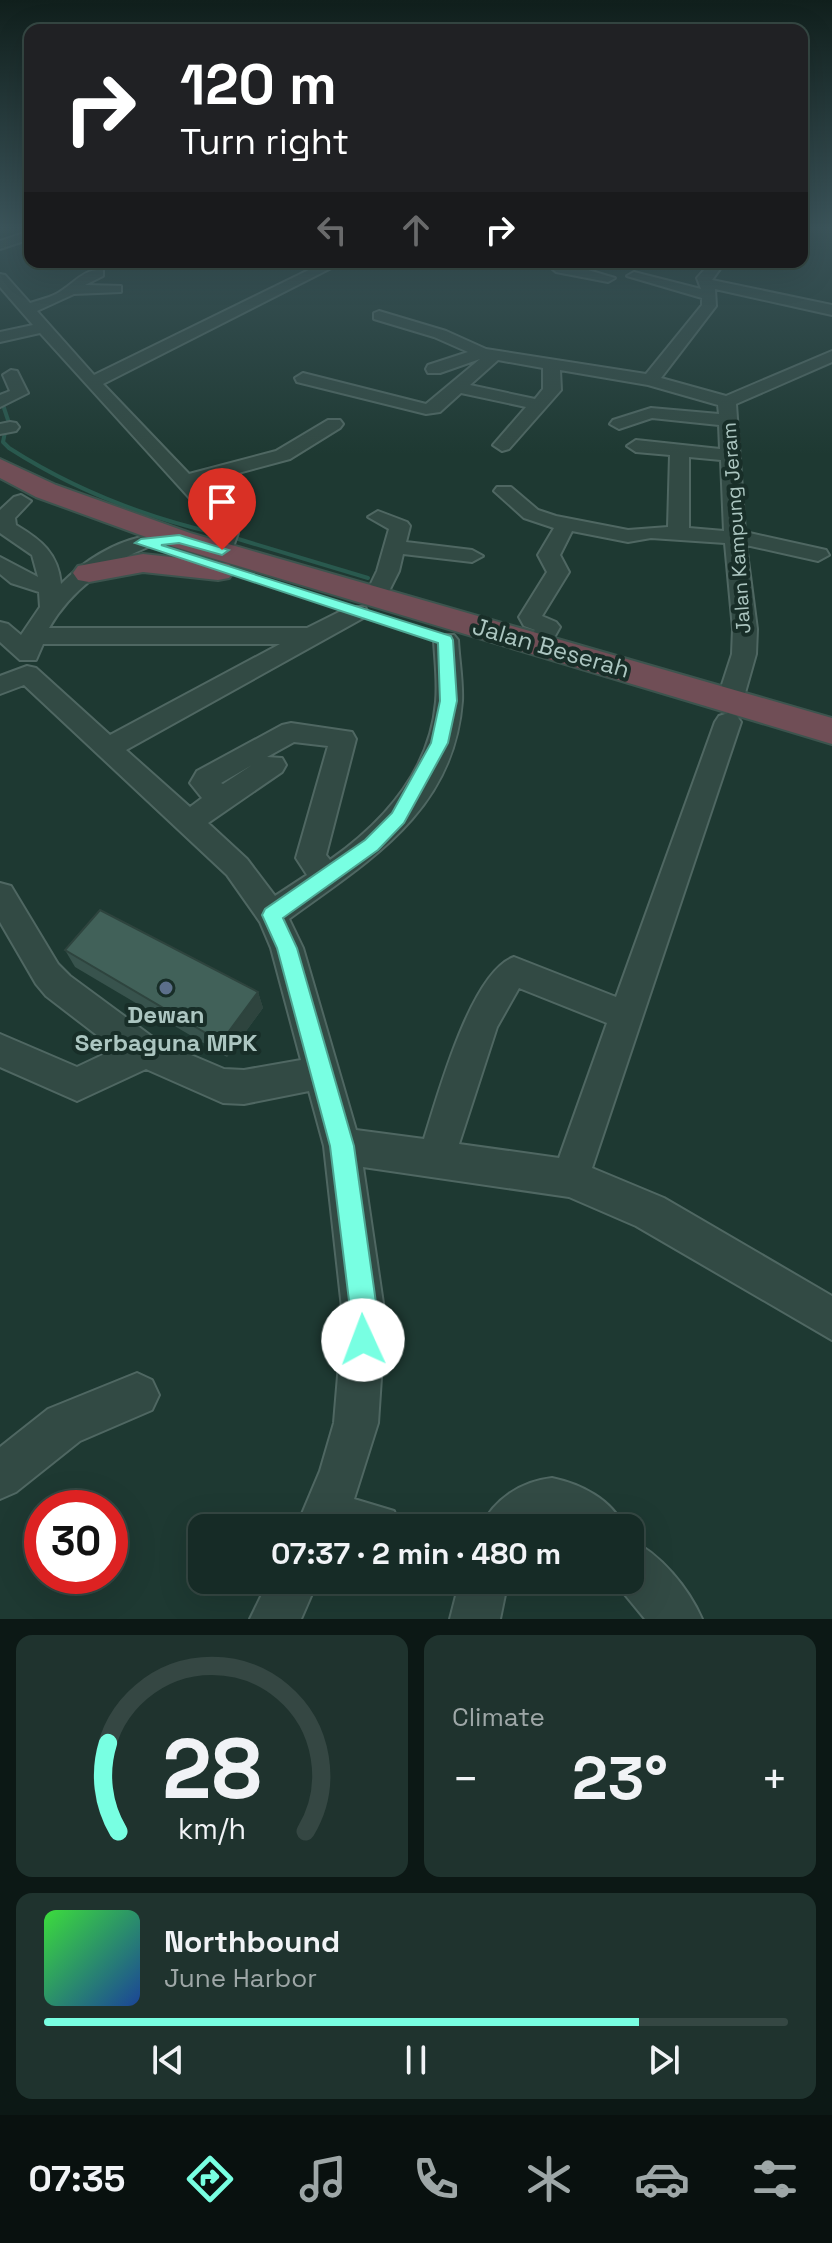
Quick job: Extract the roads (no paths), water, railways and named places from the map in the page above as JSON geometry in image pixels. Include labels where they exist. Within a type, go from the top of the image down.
[{"type":"highway","name":"Jalan Beserah","points":[[0,467],[141,534],[366,604],[539,645],[729,711],[832,753]]},
{"type":"highway","name":"Jalan Beserah","points":[[6,506],[78,523],[179,539],[230,562]]},
{"type":"highway","points":[[78,523],[91,533],[100,550],[89,573]]},
{"type":"highway","points":[[89,573],[143,563],[230,562]]},
{"type":"highway","name":"Jalan Beserah","points":[[366,604],[446,640],[729,711],[832,731]]},
{"type":"street","points":[[24,304],[92,383],[225,524],[230,562]]},
{"type":"street","points":[[29,309],[42,304]]},
{"type":"street","points":[[92,383],[253,304]]},
{"type":"street","points":[[650,380],[709,304]]},
{"type":"street","points":[[792,304],[832,310]]},
{"type":"street","points":[[379,316],[440,334],[488,354],[650,380],[727,411]]},
{"type":"street","points":[[0,337],[45,327]]},
{"type":"street","points":[[172,344],[201,349]]},
{"type":"street","points":[[434,369],[488,354]]},
{"type":"street","points":[[303,378],[426,409],[434,408],[488,354]]},
{"type":"street","points":[[619,424],[651,413],[727,411],[832,356]]},
{"type":"street","points":[[502,445],[552,390],[551,364]]},
{"type":"street","points":[[0,402],[19,393],[11,375]]},
{"type":"street","points":[[457,387],[539,405]]},
{"type":"street","name":"Jalan Kampung Jeram","points":[[570,1178],[729,711],[744,654],[745,629],[727,411]]},
{"type":"street","points":[[185,481],[283,455],[334,424]]},
{"type":"street","points":[[636,446],[729,455]]},
{"type":"street","points":[[678,535],[680,450]]},
{"type":"street","points":[[504,491],[531,514],[566,524],[628,536],[651,532],[735,537],[766,541],[818,555]]},
{"type":"street","points":[[6,506],[6,528],[38,546],[48,563],[50,597],[22,663]]},
{"type":"street","points":[[106,749],[366,604],[388,571],[399,524],[378,517]]},
{"type":"street","points":[[539,645],[548,627],[532,621],[530,617],[558,572],[549,555],[566,524]]},
{"type":"street","points":[[50,597],[89,573],[128,557],[141,534]]},
{"type":"street","points":[[395,547],[472,556]]},
{"type":"street","points":[[0,563],[50,597]]},
{"type":"street","points":[[0,629],[22,663],[106,749],[237,867],[272,915],[287,948],[342,1146],[364,1317],[356,1423],[342,1473],[326,1514]]},
{"type":"street","points":[[22,663],[311,636]]},
{"type":"street","points":[[272,915],[371,845],[398,818],[440,743],[449,701],[446,640]]},
{"type":"street","points":[[221,799],[204,783],[207,778],[291,732],[343,739],[311,858],[326,876]]},
{"type":"street","points":[[188,823],[273,765]]},
{"type":"street","points":[[0,895],[47,974],[58,986],[146,1052],[223,1086],[244,1087],[323,1072]]},
{"type":"street","points":[[436,1160],[485,1013],[504,975],[514,971],[627,1016]]},
{"type":"street","points":[[0,1050],[77,1084],[146,1052]]},
{"type":"street","points":[[342,1146],[570,1178],[650,1212],[832,1319]]},
{"type":"street","points":[[0,1476],[64,1425],[137,1395]]},
{"type":"street","points":[[519,1514],[530,1504],[548,1500],[567,1503],[582,1514]]},
{"type":"street","points":[[644,1580],[677,1619]]},
{"type":"street","points":[[475,1619],[481,1594]]},
{"type":"waterway","points":[[3,405],[9,423]]},
{"type":"waterway","points":[[5,432],[3,442],[9,448],[58,476],[108,500],[215,533]]},
{"type":"waterway","points":[[235,538],[368,578]]},
{"type":"place","name":"Dewan Serbaguna MPK","points":[[166,988]]}]
